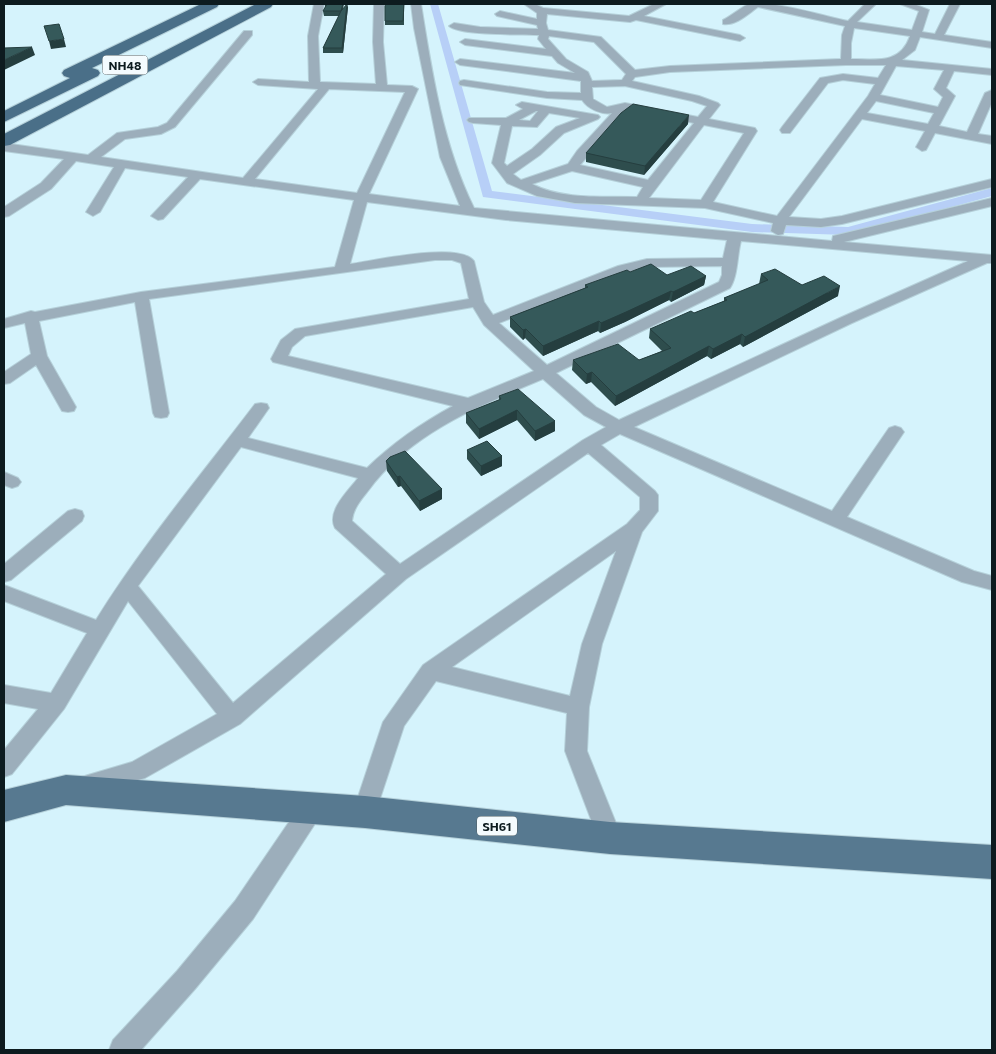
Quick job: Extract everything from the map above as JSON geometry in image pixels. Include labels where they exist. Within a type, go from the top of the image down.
[{"type":"highway","points":[[4,106],[212,4]]},
{"type":"highway","name":"NH48","points":[[4,117],[231,4]]},
{"type":"highway","name":"NH48","points":[[4,126],[246,4]]},
{"type":"highway","points":[[4,141],[266,4]]},
{"type":"main road","name":"SH61","points":[[4,806],[66,790],[365,812],[610,838],[992,862]]},
{"type":"street","points":[[246,182],[321,86],[313,36],[319,4]]},
{"type":"street","points":[[379,4],[378,42],[382,88]]},
{"type":"street","points":[[416,4],[446,157],[469,211]]},
{"type":"street","points":[[529,4],[540,11],[633,18],[740,38]]},
{"type":"street","points":[[454,26],[480,30],[543,27],[604,33],[661,4]]},
{"type":"street","points":[[727,22],[755,4]]},
{"type":"street","points":[[759,4],[849,24],[992,45]]},
{"type":"street","points":[[790,10],[799,4]]},
{"type":"street","points":[[846,62],[845,44],[849,24],[871,4]]},
{"type":"street","points":[[779,230],[873,97],[893,62],[911,48],[914,34],[924,10],[905,4]]},
{"type":"street","points":[[938,37],[955,4]]},
{"type":"street","points":[[500,9],[543,27]]},
{"type":"street","points":[[540,11],[543,17],[542,39],[562,61],[584,74],[588,101],[606,111]]},
{"type":"street","points":[[90,160],[125,134],[155,132],[171,125],[248,32]]},
{"type":"street","points":[[604,33],[628,78],[695,98],[722,110],[751,131]]},
{"type":"street","points":[[465,42],[554,53]]},
{"type":"street","points":[[486,58],[500,68],[576,68]]},
{"type":"street","points":[[460,62],[500,68],[587,87]]},
{"type":"street","points":[[464,83],[483,94],[548,95],[670,69],[893,62],[992,72]]},
{"type":"street","points":[[483,94],[500,68]]},
{"type":"street","points":[[922,147],[949,96],[940,89],[950,69]]},
{"type":"street","points":[[786,130],[824,80],[844,77],[882,82]]},
{"type":"street","points":[[258,82],[412,89],[431,85]]},
{"type":"street","points":[[341,270],[362,196],[412,89]]},
{"type":"street","points":[[971,136],[992,94]]},
{"type":"street","points":[[873,97],[941,111]]},
{"type":"street","points":[[514,104],[594,117]]},
{"type":"street","points":[[506,173],[536,152],[560,130],[606,111],[625,106],[704,120],[751,131]]},
{"type":"street","points":[[572,167],[581,154],[625,106]]},
{"type":"street","points":[[473,120],[509,122],[539,109]]},
{"type":"street","points":[[641,201],[651,185],[704,120],[722,110]]},
{"type":"street","points":[[860,115],[992,140]]},
{"type":"street","points":[[509,122],[498,163],[511,180],[537,192],[575,199],[706,204],[822,243],[989,259]]},
{"type":"street","points":[[706,204],[751,131]]},
{"type":"street","points":[[4,147],[246,182],[506,216],[734,235],[842,220],[990,181]]},
{"type":"street","points":[[4,214],[46,186],[73,157]]},
{"type":"street","points":[[93,212],[111,179],[122,164]]},
{"type":"street","points":[[521,184],[572,167],[651,185]]},
{"type":"street","points":[[158,216],[197,175]]},
{"type":"street","points":[[822,243],[992,202]]},
{"type":"street","points":[[400,574],[342,523],[344,510],[370,474],[424,429],[469,404],[545,372],[725,285],[729,275],[729,262],[734,235]]},
{"type":"street","points":[[4,323],[30,316],[141,296],[435,256],[454,256],[467,261],[477,302],[489,322],[590,411],[619,427],[969,577],[992,583]]},
{"type":"street","points":[[66,790],[137,771],[232,717],[400,574],[589,444],[619,427],[847,320],[989,259]]},
{"type":"street","points":[[489,322],[622,269],[653,263],[729,262]]},
{"type":"street","points":[[141,296],[161,413]]},
{"type":"street","points":[[469,404],[279,359],[280,354],[295,335],[300,332],[477,302]]},
{"type":"street","points":[[30,316],[39,356],[68,407]]},
{"type":"street","points":[[4,380],[39,356]]},
{"type":"street","points":[[4,767],[56,703],[127,586],[235,440],[261,408]]},
{"type":"street","points":[[836,520],[895,432]]},
{"type":"street","points":[[235,440],[370,474]]},
{"type":"street","points":[[365,812],[394,722],[431,671],[634,529],[649,511],[648,495],[589,444]]},
{"type":"street","points":[[4,575],[75,516]]},
{"type":"street","points":[[610,838],[576,751],[578,707],[592,644],[634,529]]},
{"type":"street","points":[[127,586],[232,717]]},
{"type":"street","points":[[4,593],[101,630]]},
{"type":"street","points":[[431,671],[578,707]]},
{"type":"street","points":[[4,694],[56,703]]},
{"type":"street","points":[[123,1050],[186,980],[244,910],[312,808]]},
{"type":"building","points":[[327,4],[343,4],[341,11],[323,11]]},
{"type":"building","points":[[347,4],[342,48],[323,48],[341,11]]},
{"type":"building","points":[[386,4],[404,4],[403,21],[385,21]]},
{"type":"building","points":[[59,24],[64,39],[49,41],[44,26]]},
{"type":"building","points":[[32,47],[4,60],[4,48]]},
{"type":"building","points":[[633,104],[689,115],[645,166],[586,153],[621,113]]},
{"type":"building","points":[[651,264],[667,275],[691,266],[706,276],[601,323],[599,321],[543,346],[526,329],[523,330],[510,317],[588,287],[585,285],[627,270],[630,272]]},
{"type":"building","points":[[775,269],[802,285],[824,276],[840,286],[745,337],[742,334],[713,349],[709,346],[616,396],[592,372],[587,374],[573,360],[618,344],[639,360],[671,348],[650,329],[691,311],[694,313],[727,300],[724,298],[768,280],[761,274]]},
{"type":"building","points":[[518,389],[555,421],[535,431],[517,410],[479,429],[466,413],[501,399],[499,396]]},
{"type":"building","points":[[487,441],[502,456],[481,466],[467,450]]},
{"type":"building","points":[[405,451],[442,489],[419,501],[400,476],[397,477],[386,461],[390,457]]},
{"type":"waterway","points":[[434,4],[487,194],[752,228],[848,231],[992,192]]}]
